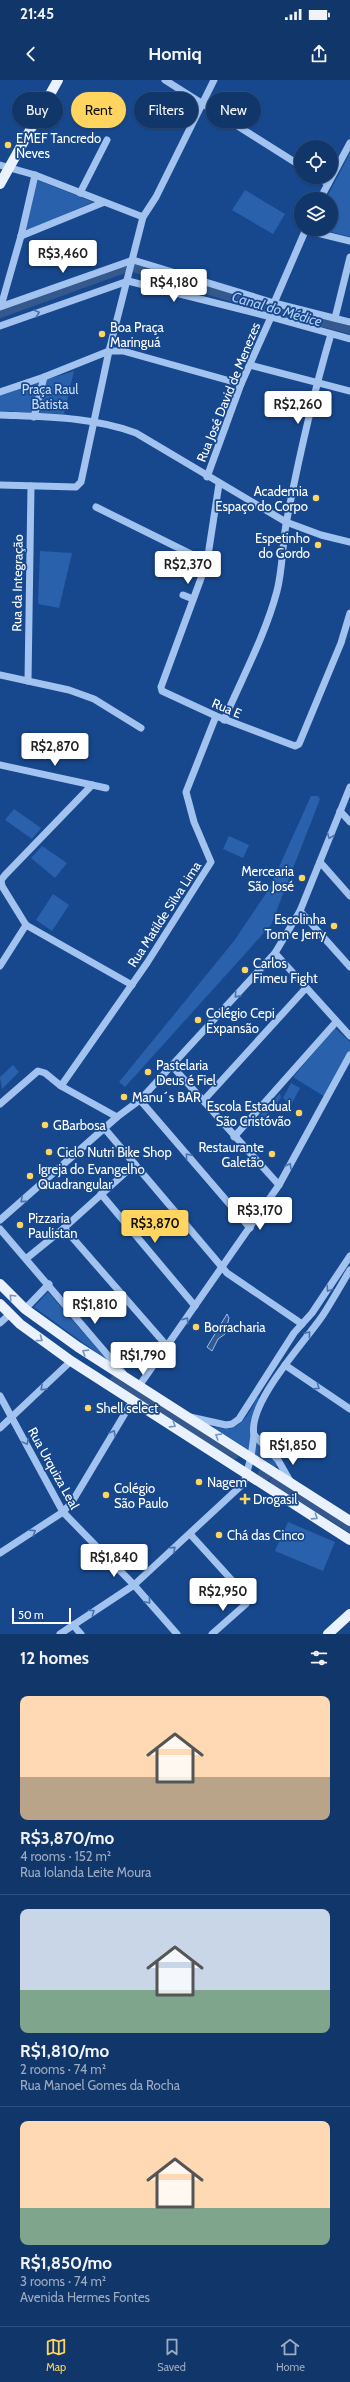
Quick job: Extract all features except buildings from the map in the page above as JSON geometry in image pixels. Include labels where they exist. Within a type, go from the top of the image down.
[{"type":"main road","points":[[0,184],[11,167],[58,80]]},
{"type":"main road","points":[[0,1284],[25,1309],[78,1348],[350,1520]]},
{"type":"main road","points":[[0,1304],[20,1324],[71,1362],[133,1400],[350,1540]]},
{"type":"main road","points":[[328,1634],[350,1614]]},
{"type":"main road","points":[[338,1634],[350,1623]]},
{"type":"street","points":[[165,80],[294,162]]},
{"type":"street","points":[[0,485],[79,485],[109,351],[143,217],[156,197],[214,80]]},
{"type":"street","points":[[80,193],[107,140]]},
{"type":"street","points":[[338,165],[350,143]]},
{"type":"street","points":[[0,165],[35,175],[102,203],[143,217]]},
{"type":"street","points":[[0,307],[21,236],[35,175]]},
{"type":"street","points":[[324,192],[328,184]]},
{"type":"street","points":[[21,236],[102,203]]},
{"type":"street","points":[[274,303],[303,236]]},
{"type":"street","points":[[330,236],[350,241]]},
{"type":"street","points":[[335,318],[350,257]]},
{"type":"street","points":[[0,307],[133,261],[274,303],[350,322]]},
{"type":"street","points":[[0,326],[128,280],[350,339]]},
{"type":"street","name":"Rua José David de Menezes","points":[[207,477],[241,384],[271,317]]},
{"type":"street","points":[[224,720],[268,618],[277,591],[282,568],[286,522],[317,382],[331,334]]},
{"type":"street","points":[[0,392],[44,377],[109,351],[123,351],[241,384]]},
{"type":"street","points":[[250,365],[350,390]]},
{"type":"street","points":[[34,417],[44,377]]},
{"type":"street","points":[[0,415],[94,421],[136,433],[207,477],[286,522],[321,535],[350,542]]},
{"type":"street","points":[[184,595],[193,599],[206,562],[219,484]]},
{"type":"street","name":"Rua da Integração","points":[[28,681],[31,486]]},
{"type":"street","points":[[96,507],[206,562]]},
{"type":"street","name":"Rua E","points":[[193,599],[161,687],[165,693],[224,720],[289,745],[298,744],[341,644],[350,613]]},
{"type":"street","points":[[0,675],[69,690],[94,698],[141,728]]},
{"type":"street","name":"Rua Matilde Silva Lima","points":[[61,1086],[132,985],[211,862],[194,822],[186,792],[216,716]]},
{"type":"street","points":[[0,765],[106,788]]},
{"type":"street","points":[[92,785],[2,880],[2,886],[26,925],[132,985]]},
{"type":"street","points":[[0,1220],[117,1117],[140,1100],[172,1067],[275,953],[300,911],[350,787]]},
{"type":"street","points":[[340,811],[350,822]]},
{"type":"street","points":[[320,862],[350,896]]},
{"type":"street","points":[[300,911],[350,967]]},
{"type":"street","points":[[0,966],[26,925]]},
{"type":"street","points":[[275,953],[350,1036]]},
{"type":"street","points":[[203,1101],[306,988]]},
{"type":"street","points":[[234,1137],[336,1022]]},
{"type":"street","points":[[139,1386],[279,1185],[350,1055]]},
{"type":"street","points":[[172,1067],[279,1185]]},
{"type":"street","points":[[0,1104],[38,1071],[45,1073],[61,1086],[117,1117]]},
{"type":"street","points":[[140,1100],[250,1228]]},
{"type":"street","points":[[105,1129],[222,1267],[271,1305],[302,1324]]},
{"type":"street","points":[[27,1258],[64,1228],[135,1164]]},
{"type":"street","points":[[101,1194],[195,1306]]},
{"type":"street","points":[[0,1228],[27,1258],[127,1378]]},
{"type":"street","points":[[64,1228],[167,1346]]},
{"type":"street","points":[[187,1417],[232,1424],[245,1413],[288,1343],[312,1313],[350,1256]]},
{"type":"street","points":[[60,1634],[134,1585],[244,1482],[251,1457],[254,1435],[253,1419],[264,1397],[323,1315],[350,1270]]},
{"type":"street","points":[[25,1309],[49,1284]]},
{"type":"street","points":[[0,1323],[10,1314]]},
{"type":"street","points":[[0,1428],[71,1362]]},
{"type":"street","points":[[285,1366],[350,1409]]},
{"type":"street","points":[[257,1393],[264,1397]]},
{"type":"street","name":"Rua Urquiza Leal","points":[[0,1396],[13,1417],[63,1512],[134,1585],[177,1634]]},
{"type":"street","points":[[0,1553],[63,1512],[79,1492],[133,1400]]},
{"type":"street","points":[[254,1435],[278,1460],[290,1481]]},
{"type":"street","points":[[190,1534],[248,1598],[246,1604],[212,1634]]},
{"type":"street","points":[[73,1626],[80,1634]]},
{"type":"green space","points":[[350,153],[350,237],[338,234],[338,192],[330,192],[334,184],[338,184],[338,176]]},
{"type":"green space","points":[[37,180],[93,202],[26,231]]},
{"type":"green space","points":[[245,190],[285,214],[273,234],[232,210]]},
{"type":"green space","name":"Praça Raul Batista","points":[[74,371],[64,414],[0,411],[0,394]]},
{"type":"green space","points":[[40,551],[72,553],[59,608],[38,604]]},
{"type":"green space","points":[[311,796],[318,796],[320,799],[271,925],[125,1087],[119,1082],[234,941],[269,889]]},
{"type":"green space","points":[[14,809],[41,828],[32,839],[5,820]]},
{"type":"green space","points":[[229,836],[249,845],[243,858],[223,849]]},
{"type":"green space","points":[[42,846],[67,863],[55,878],[31,858]]},
{"type":"green space","points":[[53,894],[69,905],[52,931],[36,920]]},
{"type":"green space","points":[[335,1028],[350,1042],[350,1051],[325,1097],[293,1077]]},
{"type":"green space","points":[[13,1065],[19,1072],[2,1089],[0,1077]]},
{"type":"green space","points":[[291,1083],[300,1088],[291,1105],[283,1098]]},
{"type":"green space","points":[[280,1093],[281,1098],[260,1122],[260,1128],[256,1126],[254,1122]]},
{"type":"green space","points":[[48,1292],[108,1361],[34,1307]]},
{"type":"green space","points":[[257,1397],[260,1399],[254,1411],[250,1429],[256,1442],[278,1465],[276,1467],[212,1427],[228,1429],[238,1425],[250,1412]]},
{"type":"green space","points":[[288,1522],[335,1542],[323,1571],[275,1551]]},
{"type":"shaded area","points":[[227,1314],[229,1318],[225,1334],[218,1339],[212,1351],[207,1347]]},
{"type":"waterway","name":"Canal do Médice","points":[[0,314],[130,267],[276,311],[350,330]]},
{"type":"waterway","points":[[114,1380],[235,1455]]},
{"type":"waterway","points":[[262,1473],[267,1476]]},
{"type":"waterway","points":[[274,1481],[350,1528]]},
{"type":"place","name":"EMEF Tancredo Neves","points":[[8,145]]},
{"type":"place","name":"Boa Praça Maringuá","points":[[102,334]]},
{"type":"place","name":"Academia Espaço do Corpo","points":[[316,498]]},
{"type":"place","name":"Espetinho do Gordo","points":[[318,545]]},
{"type":"place","name":"Mercearia São José","points":[[302,878]]},
{"type":"place","name":"Escolinha Tom e Jerry","points":[[334,926]]},
{"type":"place","name":"Carlos Fimeu Fight","points":[[245,970]]},
{"type":"place","name":"Colégio Cepi Expansão","points":[[198,1020]]},
{"type":"place","name":"Pastelaria Deus é Fiel","points":[[148,1072]]},
{"type":"place","name":"Manu´s BAR","points":[[124,1097]]},
{"type":"place","name":"Escola Estadual São Cristóvão","points":[[299,1113]]},
{"type":"place","name":"GBarbosa","points":[[45,1125]]},
{"type":"place","name":"Ciclo Nutri Bike Shop","points":[[49,1152]]},
{"type":"place","name":"Restaurante Galetão","points":[[272,1154]]},
{"type":"place","name":"Igreja do Evangelho Quadrangular","points":[[30,1176]]},
{"type":"place","name":"Pizzaria Paulistan","points":[[20,1225]]},
{"type":"place","name":"Borracharia","points":[[196,1327]]},
{"type":"place","name":"Shell select","points":[[88,1408]]},
{"type":"place","name":"Nagem","points":[[199,1482]]},
{"type":"place","name":"Colégio São Paulo","points":[[106,1495]]},
{"type":"place","name":"Drogasil","points":[[245,1499]]},
{"type":"place","name":"Chá das Cinco","points":[[219,1535]]}]
